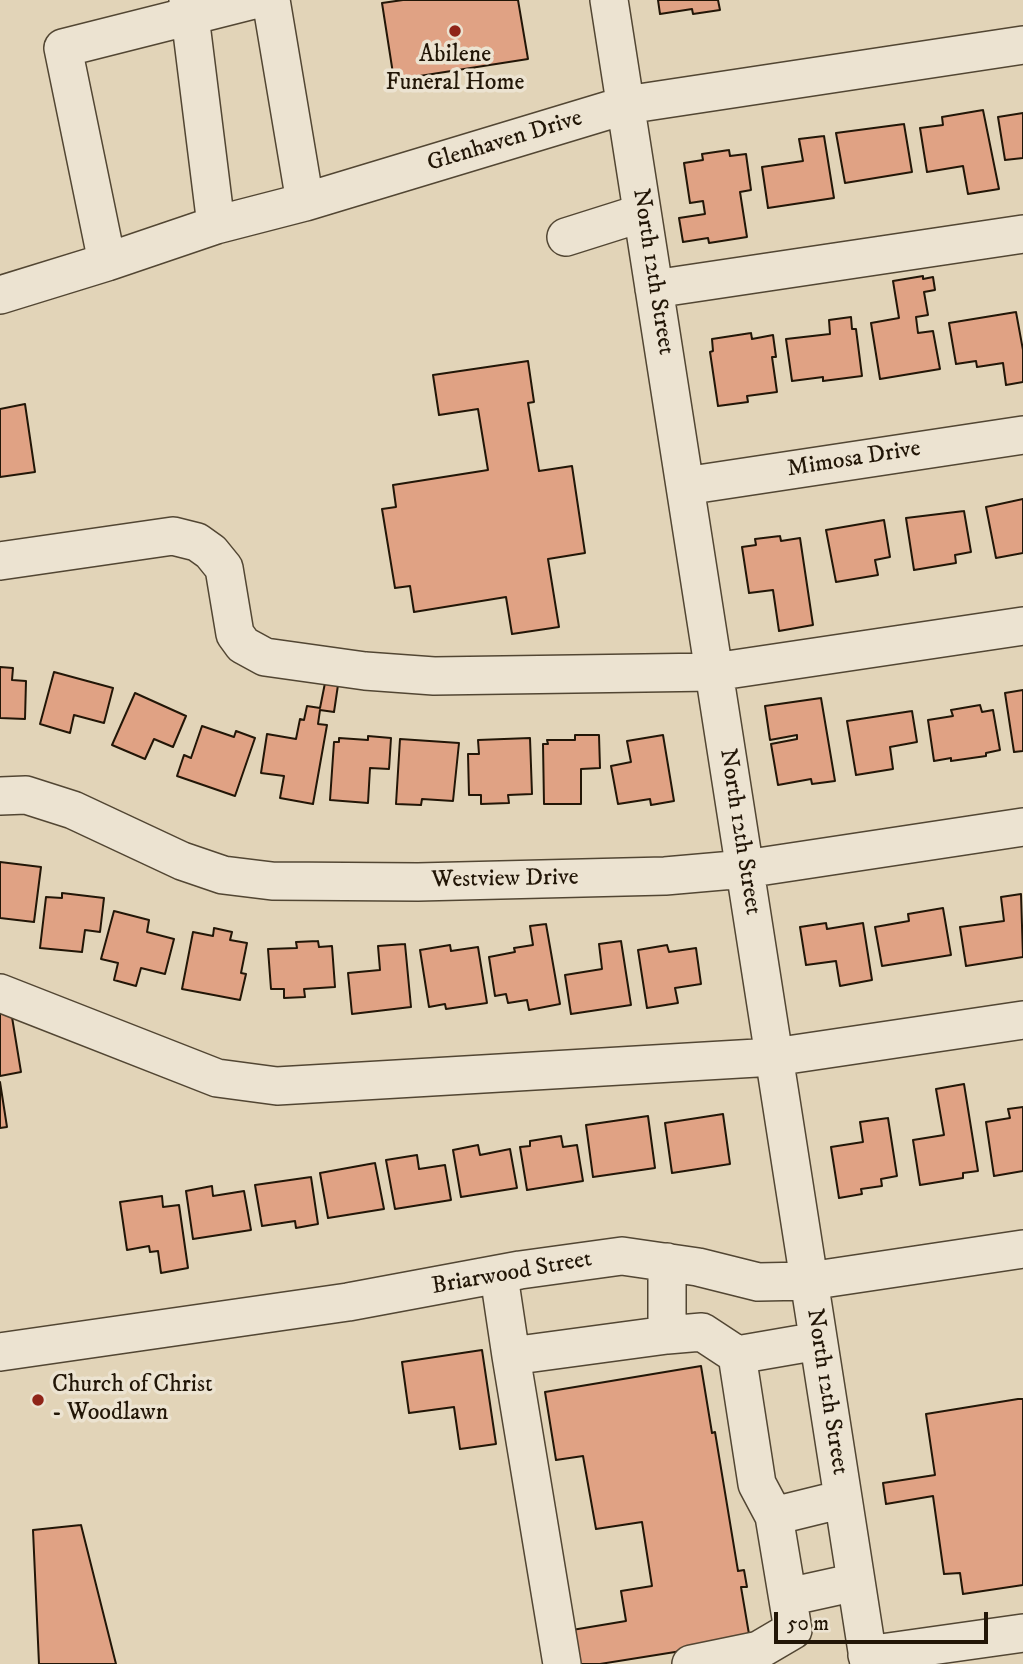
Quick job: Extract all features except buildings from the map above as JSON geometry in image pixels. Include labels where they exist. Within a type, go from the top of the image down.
[{"type":"street","points":[[107,262],[63,48],[189,7],[253,0]]},
{"type":"street","points":[[271,0],[305,202]]},
{"type":"street","name":"North 12th Street","points":[[609,0],[868,1660]]},
{"type":"street","points":[[189,7],[216,225]]},
{"type":"street","name":"Glenhaven Drive","points":[[0,295],[216,225],[305,202],[626,106],[1023,45]]},
{"type":"street","points":[[566,237],[642,213]]},
{"type":"street","points":[[654,289],[1023,234]]},
{"type":"street","name":"Mimosa Drive","points":[[685,486],[1023,435]]},
{"type":"street","points":[[0,561],[173,536],[197,542],[211,552],[224,568],[235,634],[243,645],[265,657],[365,671],[434,676],[714,672],[1023,626]]},
{"type":"street","name":"Westview Drive","points":[[0,796],[26,796],[73,810],[182,861],[223,875],[272,881],[418,882],[665,876],[745,869],[1023,827]]},
{"type":"street","points":[[0,993],[217,1078],[277,1086],[774,1057],[1023,1020]]},
{"type":"street","name":"Briarwood Street","points":[[0,1352],[335,1304],[499,1276],[520,1270],[622,1256],[698,1267],[758,1282],[809,1281],[1023,1249]]},
{"type":"street","points":[[667,1262],[667,1335]]},
{"type":"street","points":[[499,1276],[562,1664]]},
{"type":"street","points":[[511,1356],[702,1332],[737,1355],[818,1341]]},
{"type":"street","points":[[691,1664],[758,1650],[793,1630],[774,1516],[757,1484],[737,1355]]},
{"type":"street","points":[[774,1516],[843,1499]]},
{"type":"street","points":[[788,1597],[856,1582]]},
{"type":"street","points":[[868,1660],[1023,1633]]},
{"type":"place","name":"Abilene Funeral Home","points":[[455,31]]},
{"type":"place","name":"Church of Christ - Woodlawn","points":[[38,1400]]}]
